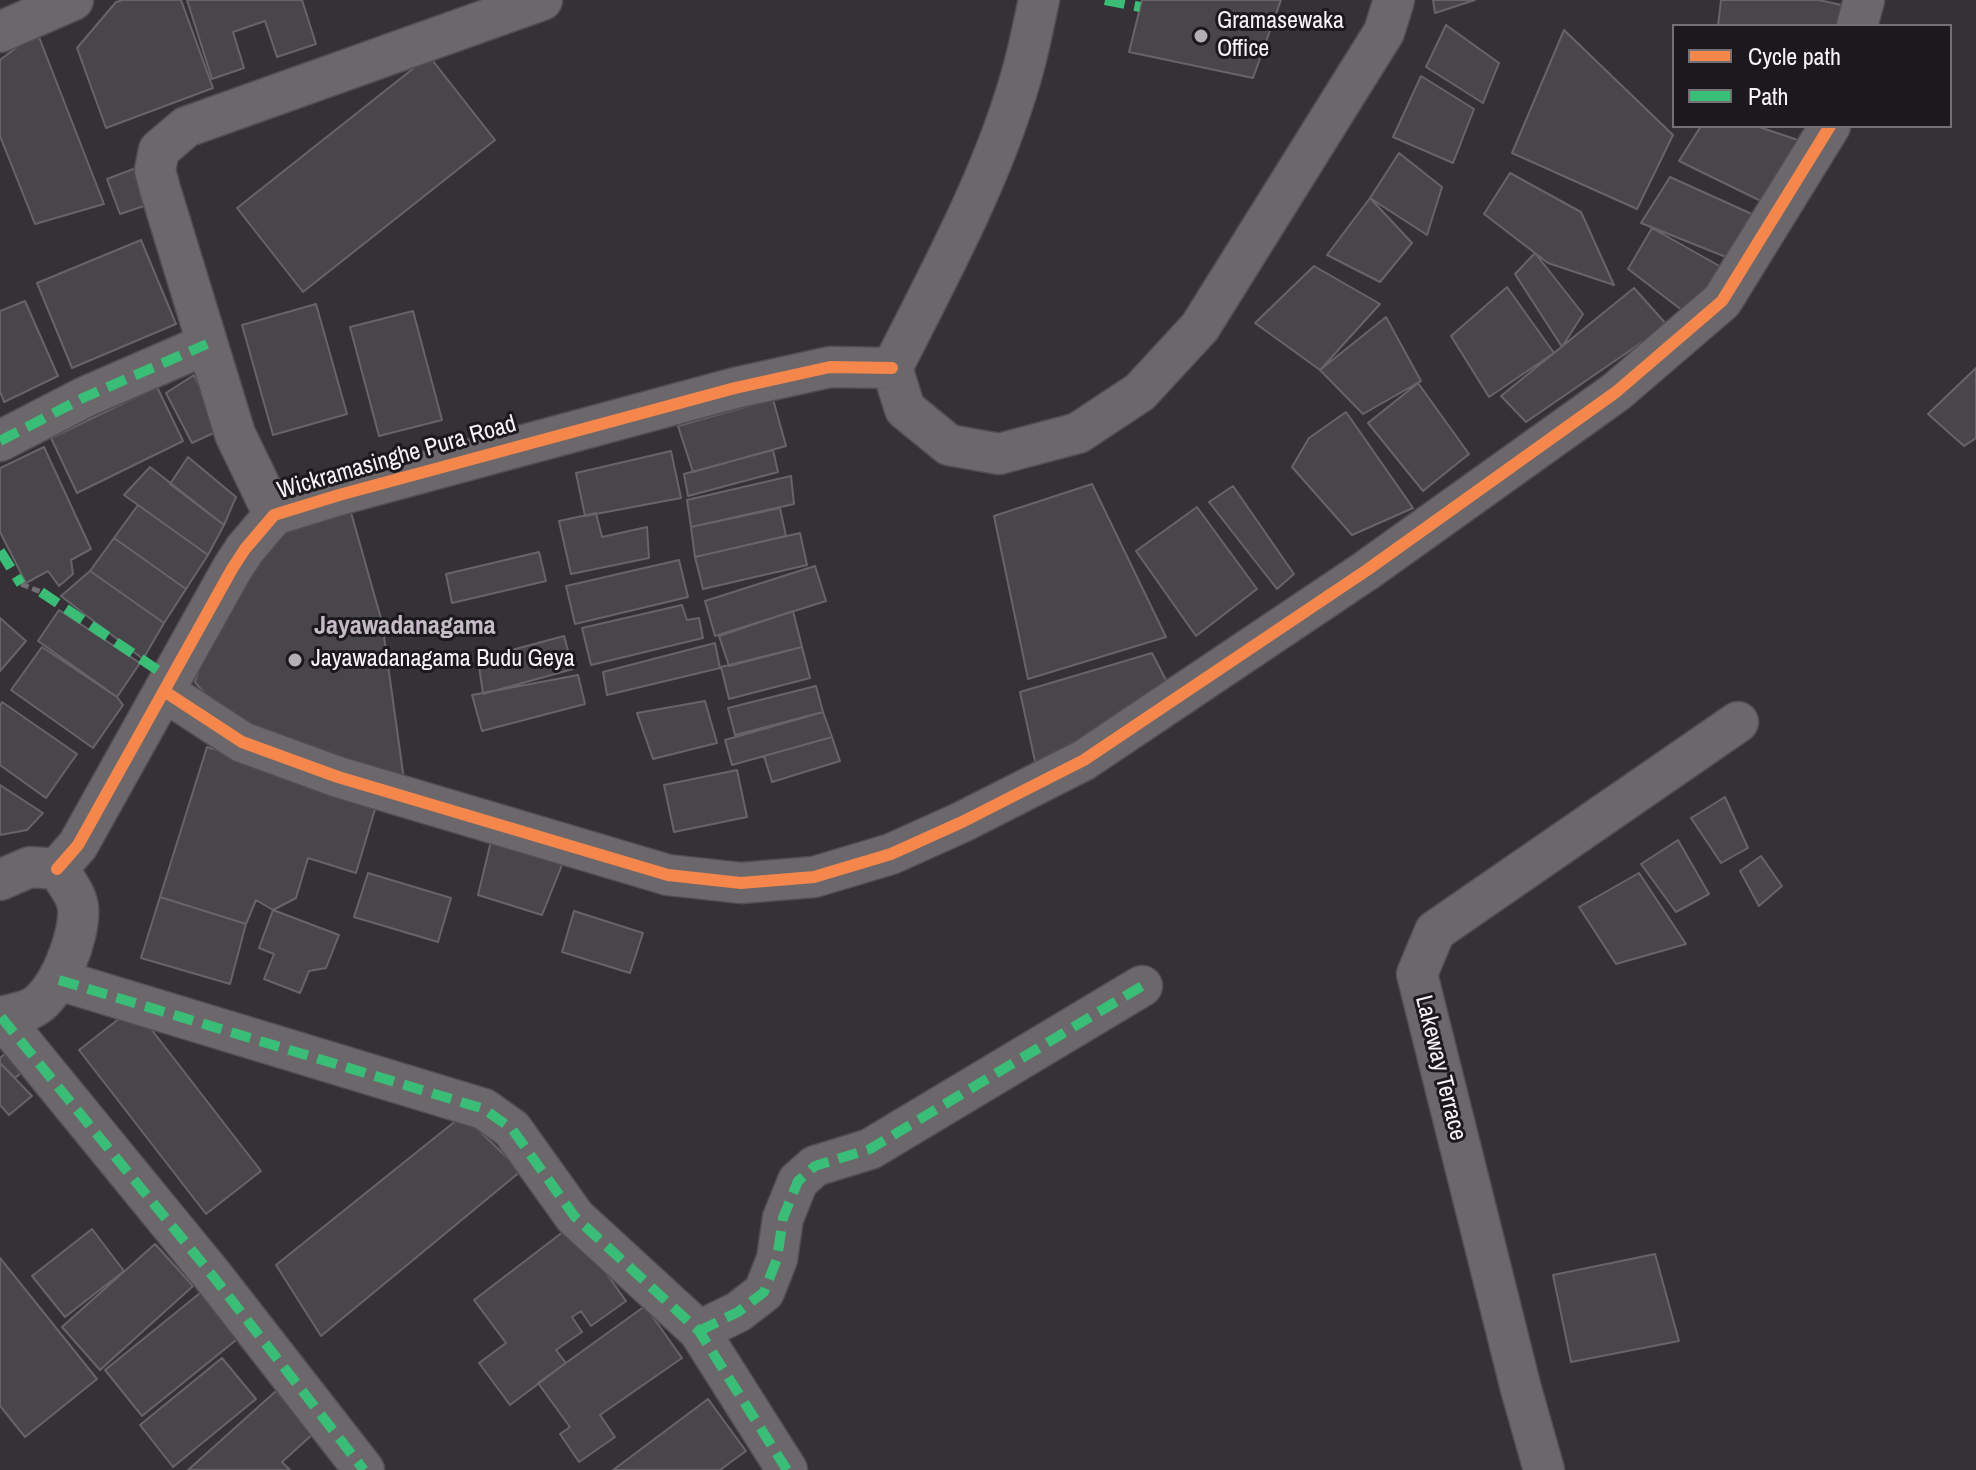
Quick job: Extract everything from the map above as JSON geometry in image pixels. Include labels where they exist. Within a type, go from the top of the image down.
[{"type":"street","points":[[0,32],[73,0]]},
{"type":"street","points":[[274,515],[235,434],[160,189],[155,170],[159,150],[186,127],[542,0]]},
{"type":"street","points":[[1039,0],[1024,68],[991,161],[952,252],[892,368],[905,409],[949,445],[999,454],[1078,433],[1140,392],[1200,327],[1384,32],[1394,0]]},
{"type":"street","points":[[1858,24],[1864,0]]},
{"type":"street","points":[[164,691],[242,742],[338,777],[668,875],[741,883],[814,877],[891,854],[1084,760],[1367,570],[1616,392],[1722,301],[1829,128]]},
{"type":"street","points":[[0,441],[85,397],[207,344]]},
{"type":"street","name":"Wickramasinghe Pura Road","points":[[57,869],[78,845],[238,559],[274,515],[735,388],[830,367],[892,368]]},
{"type":"street","name":"Lakeway Terrace","points":[[1544,1470],[1417,974],[1435,931],[1738,722]]},
{"type":"street","points":[[0,880],[30,867],[57,869],[69,884],[78,907],[73,945],[59,980],[33,1009],[1,1017],[222,1287],[364,1470]]},
{"type":"street","points":[[59,980],[484,1109],[512,1129],[575,1217],[699,1331],[787,1470]]},
{"type":"street","points":[[699,1331],[738,1312],[764,1292],[777,1259],[783,1218],[798,1181],[815,1166],[870,1149],[1142,986]]},
{"type":"path","points":[[21,584],[41,592]]},
{"type":"building","points":[[181,0],[213,88],[106,128],[77,48],[116,2]]},
{"type":"building","points":[[187,0],[302,0],[316,44],[277,57],[265,21],[233,32],[244,68],[212,79]]},
{"type":"building","name":"Gramasewaka Office","points":[[1142,0],[1281,0],[1253,78],[1129,52]]},
{"type":"building","points":[[1433,0],[1475,0],[1435,13]]},
{"type":"building","points":[[1721,0],[1819,0],[1846,6],[1842,24],[1718,24]]},
{"type":"building","points":[[1446,25],[1499,63],[1483,103],[1426,67]]},
{"type":"building","points":[[1564,30],[1673,135],[1637,209],[1512,153]]},
{"type":"building","points":[[37,32],[104,204],[35,224],[0,136],[0,60]]},
{"type":"building","points":[[429,56],[495,140],[303,292],[237,208]]},
{"type":"building","points":[[1421,76],[1474,109],[1453,163],[1393,137]]},
{"type":"building","points":[[1700,128],[1762,128],[1801,141],[1767,204],[1679,161]]},
{"type":"building","points":[[1399,153],[1442,187],[1427,235],[1370,198]]},
{"type":"building","points":[[136,168],[150,204],[120,214],[107,179]]},
{"type":"building","points":[[1510,173],[1581,212],[1614,285],[1548,263],[1484,214]]},
{"type":"building","points":[[1670,177],[1754,215],[1726,257],[1641,223]]},
{"type":"building","points":[[1370,198],[1412,243],[1380,282],[1327,255]]},
{"type":"building","points":[[1652,228],[1723,268],[1691,317],[1628,269]]},
{"type":"building","points":[[141,240],[176,324],[72,368],[37,283]]},
{"type":"building","points":[[1535,253],[1583,314],[1562,347],[1515,274]]},
{"type":"building","points":[[1314,266],[1380,304],[1320,370],[1255,323]]},
{"type":"building","points":[[1507,287],[1554,353],[1489,397],[1451,336]]},
{"type":"building","points":[[1634,288],[1667,325],[1526,422],[1501,396]]},
{"type":"building","points":[[25,301],[58,376],[4,402],[0,391],[0,311]]},
{"type":"building","points":[[316,304],[347,414],[273,435],[242,325]]},
{"type":"building","points":[[413,311],[442,420],[379,436],[350,327]]},
{"type":"building","points":[[1386,317],[1421,381],[1363,414],[1320,370]]},
{"type":"building","points":[[1976,368],[1976,438],[1964,446],[1928,414]]},
{"type":"building","points":[[194,375],[220,430],[192,443],[166,393]]},
{"type":"building","points":[[1418,383],[1469,454],[1423,491],[1368,423]]},
{"type":"building","points":[[157,387],[183,441],[77,493],[51,438]]},
{"type":"building","points":[[773,399],[786,446],[693,472],[678,426]]},
{"type":"building","points":[[1346,412],[1413,508],[1352,535],[1292,467],[1309,438]]},
{"type":"building","points":[[44,447],[91,549],[71,560],[73,574],[59,586],[48,571],[26,583],[0,532],[0,468]]},
{"type":"building","points":[[773,450],[778,472],[688,496],[684,474]]},
{"type":"building","points":[[671,451],[681,498],[585,516],[576,473]]},
{"type":"building","points":[[188,457],[236,497],[224,525],[170,484]]},
{"type":"building","points":[[150,467],[224,525],[208,555],[124,495]]},
{"type":"building","points":[[791,476],[794,504],[691,527],[687,500]]},
{"type":"building","points":[[1092,484],[1166,637],[1028,679],[994,516]]},
{"type":"building","points":[[1233,486],[1294,574],[1277,589],[1209,502]]},
{"type":"building","points":[[138,505],[208,555],[186,589],[114,538]]},
{"type":"building","points":[[1197,507],[1257,589],[1196,636],[1136,551]]},
{"type":"building","points":[[780,508],[786,536],[695,557],[691,527]]},
{"type":"building","name":"Jayawadanagama Budu Geya","points":[[350,509],[382,622],[405,787],[227,720],[195,682],[209,637],[281,526]]},
{"type":"building","points":[[596,513],[602,537],[647,527],[649,558],[571,574],[559,521]]},
{"type":"building","points":[[800,533],[807,565],[703,589],[695,557]]},
{"type":"building","points":[[114,538],[186,589],[164,623],[90,571]]},
{"type":"building","points":[[539,552],[546,581],[452,603],[446,574]]},
{"type":"building","points":[[679,560],[688,597],[575,624],[566,586]]},
{"type":"building","points":[[815,566],[826,601],[715,636],[705,601]]},
{"type":"building","points":[[90,571],[164,623],[143,659],[61,596]]},
{"type":"building","points":[[682,605],[687,620],[699,618],[703,638],[591,665],[582,628]]},
{"type":"building","points":[[59,610],[140,663],[117,697],[38,641]]},
{"type":"building","points":[[793,611],[802,647],[729,666],[719,636]]},
{"type":"building","points":[[0,618],[26,641],[0,671]]},
{"type":"building","points":[[564,636],[573,669],[483,694],[478,659]]},
{"type":"building","points":[[715,643],[720,668],[607,695],[603,672]]},
{"type":"building","points":[[42,647],[117,697],[123,705],[93,748],[11,690]]},
{"type":"building","points":[[802,647],[810,678],[729,699],[721,667]]},
{"type":"building","points":[[1152,653],[1169,686],[1036,766],[1020,692]]},
{"type":"building","points":[[578,675],[585,704],[482,731],[472,695]]},
{"type":"building","points":[[816,686],[823,712],[735,735],[728,708]]},
{"type":"building","points":[[705,701],[717,743],[653,759],[637,713]]},
{"type":"building","points":[[2,702],[77,754],[46,798],[0,765]]},
{"type":"building","points":[[823,712],[832,737],[732,765],[725,740]]},
{"type":"building","points":[[832,737],[840,761],[772,782],[764,756]]},
{"type":"building","points":[[207,747],[378,799],[356,873],[308,858],[296,898],[273,910],[256,900],[246,924],[160,897]]},
{"type":"building","points":[[737,770],[747,817],[674,832],[664,785]]},
{"type":"building","points":[[0,785],[43,813],[27,830],[0,835]]},
{"type":"building","points":[[1725,797],[1748,848],[1721,863],[1691,818]]},
{"type":"building","points":[[492,837],[564,860],[542,915],[478,895]]},
{"type":"building","points":[[1678,840],[1709,894],[1676,912],[1641,864]]},
{"type":"building","points":[[1761,856],[1782,886],[1759,906],[1740,871]]},
{"type":"building","points":[[368,873],[451,898],[438,942],[354,917]]},
{"type":"building","points":[[1639,873],[1686,944],[1616,964],[1579,907]]},
{"type":"building","points":[[160,897],[246,924],[230,984],[141,958]]},
{"type":"building","points":[[273,910],[339,935],[326,968],[309,971],[300,993],[264,979],[274,954],[259,948]]},
{"type":"building","points":[[574,911],[643,933],[630,973],[562,952]]},
{"type":"building","points":[[134,1007],[261,1171],[206,1214],[79,1050]]},
{"type":"building","points":[[10,1049],[27,1068],[15,1078],[0,1063],[0,1058]]},
{"type":"building","points":[[0,1063],[32,1096],[9,1115],[0,1105]]},
{"type":"building","points":[[463,1115],[521,1171],[321,1336],[276,1265]]},
{"type":"building","points":[[572,1225],[626,1301],[591,1326],[581,1311],[572,1317],[582,1332],[556,1350],[566,1363],[510,1405],[479,1363],[506,1343],[474,1300]]},
{"type":"building","points":[[92,1229],[124,1271],[65,1317],[32,1276]]},
{"type":"building","points":[[155,1244],[193,1286],[100,1370],[62,1327]]},
{"type":"building","points":[[1655,1254],[1679,1341],[1571,1362],[1553,1275]]},
{"type":"building","points":[[0,1258],[97,1379],[25,1437],[0,1406]]},
{"type":"building","points":[[205,1289],[241,1336],[142,1416],[105,1370]]},
{"type":"building","points":[[645,1306],[682,1358],[600,1415],[615,1437],[579,1462],[560,1434],[570,1427],[538,1383]]},
{"type":"building","points":[[222,1358],[256,1399],[173,1467],[140,1425]]},
{"type":"building","points":[[276,1391],[314,1433],[282,1462],[290,1470],[188,1470]]},
{"type":"building","points":[[708,1399],[746,1451],[720,1470],[613,1470]]},
{"type":"marked path","points":[[1105,0],[1140,7]]},
{"type":"marked path","points":[[0,441],[85,397],[207,344]]},
{"type":"marked path","points":[[0,551],[21,584]]},
{"type":"marked path","points":[[41,592],[171,679]]},
{"type":"marked path","points":[[59,980],[484,1109],[512,1129],[575,1217],[699,1331],[787,1470]]},
{"type":"marked path","points":[[699,1331],[738,1312],[764,1292],[777,1259],[783,1218],[798,1181],[815,1166],[870,1149],[1142,986]]},
{"type":"marked path","points":[[1,1017],[212,1275],[364,1470]]},
{"type":"cycle path","points":[[164,691],[242,742],[338,777],[668,875],[741,883],[814,877],[891,854],[1084,760],[1367,570],[1616,392],[1722,301],[1829,128]]},
{"type":"cycle path","points":[[57,869],[78,845],[232,569],[274,515],[735,388],[830,367],[892,368]]},
{"type":"place","name":"Gramasewaka Office","points":[[1201,36]]},
{"type":"place","name":"Jayawadanagama Budu Geya","points":[[295,660]]},
{"type":"district","name":"Jayawadanagama","points":[[405,627]]}]
